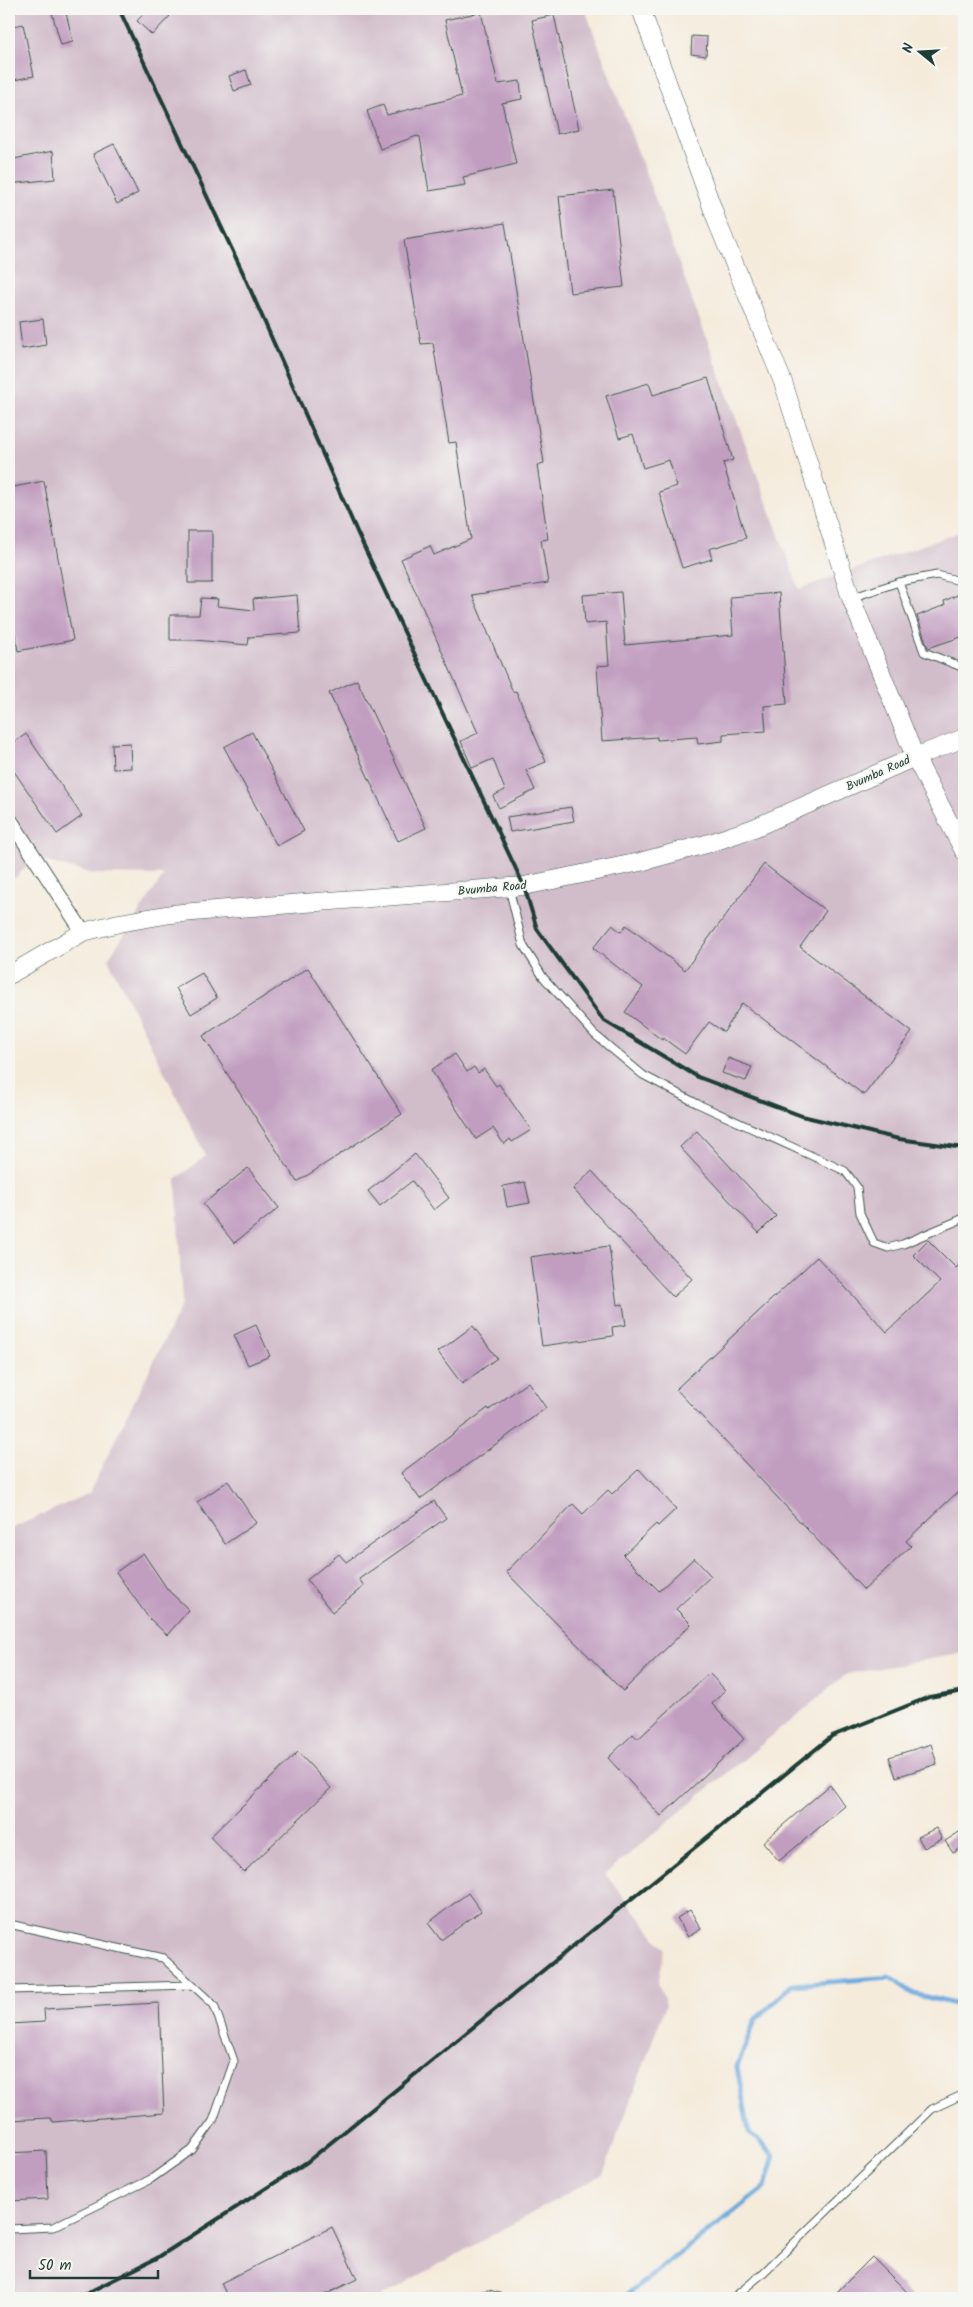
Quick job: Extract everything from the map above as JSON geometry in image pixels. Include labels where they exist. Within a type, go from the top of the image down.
[{"type":"street","points":[[641,9],[718,224],[783,382],[851,598],[915,757],[964,851]]},
{"type":"street","name":"Bvumba Road","points":[[9,975],[83,932],[119,922],[171,914],[508,887],[640,862],[710,843],[754,828],[915,757],[964,738]]},
{"type":"street","points":[[9,818],[83,932]]},
{"type":"lane","points":[[851,598],[899,582],[937,575],[964,582]]},
{"type":"lane","points":[[899,582],[924,652],[964,668]]},
{"type":"lane","points":[[508,887],[523,945],[543,977],[594,1034],[643,1075],[698,1104],[845,1171],[857,1187],[860,1213],[874,1243],[888,1248],[903,1244],[964,1218]]},
{"type":"lane","points":[[9,1924],[163,1958],[214,2005],[234,2062],[214,2121],[192,2150],[151,2179],[53,2227],[9,2228]]},
{"type":"lane","points":[[9,1990],[192,1985]]},
{"type":"lane","points":[[733,2298],[762,2274],[932,2109],[964,2094]]},
{"type":"lane","points":[[463,2298],[489,2294],[502,2298]]},
{"type":"shaded area","points":[[9,9],[585,9],[799,589],[957,533],[964,537],[964,1653],[847,1674],[605,1874],[665,1949],[658,1983],[666,2005],[603,2174],[378,2298],[9,2298],[9,1530],[89,1493],[182,1304],[176,1179],[206,1156],[108,959],[164,875],[94,874],[34,859],[9,884]]},
{"type":"building","points":[[51,9],[65,9],[73,42],[61,45]]},
{"type":"building","points":[[148,9],[162,9],[170,16],[152,35],[137,21]]},
{"type":"building","points":[[481,12],[498,84],[520,81],[522,99],[502,103],[516,164],[463,177],[465,185],[429,191],[420,137],[417,136],[380,149],[367,111],[383,105],[387,115],[462,96],[445,20]]},
{"type":"building","points":[[554,15],[579,129],[557,134],[532,20]]},
{"type":"building","points":[[23,24],[34,76],[9,81],[9,27]]},
{"type":"building","points":[[692,36],[707,37],[706,56],[691,54]]},
{"type":"building","points":[[246,70],[251,85],[234,91],[229,76]]},
{"type":"building","points":[[114,144],[138,193],[117,204],[93,154]]},
{"type":"building","points":[[53,151],[55,179],[9,184],[9,160]]},
{"type":"building","points":[[613,190],[624,287],[570,293],[559,196]]},
{"type":"building","points":[[505,223],[544,463],[537,465],[548,539],[541,540],[548,583],[472,595],[513,692],[516,691],[546,762],[526,770],[535,790],[499,808],[493,796],[505,790],[493,759],[472,768],[461,741],[478,733],[401,559],[430,546],[434,555],[471,539],[456,442],[449,443],[433,343],[421,344],[404,240]]},
{"type":"building","points":[[43,319],[46,345],[22,349],[19,322]]},
{"type":"building","points":[[708,378],[733,460],[723,463],[746,538],[709,549],[712,559],[682,568],[659,492],[677,486],[669,460],[643,468],[633,434],[619,438],[606,396],[649,383],[653,395]]},
{"type":"building","points":[[44,481],[73,640],[18,651],[9,601],[9,488]]},
{"type":"building","points":[[188,531],[212,531],[212,583],[188,583]]},
{"type":"building","points":[[621,592],[625,645],[733,635],[730,597],[779,593],[787,704],[764,706],[766,731],[723,734],[723,741],[698,744],[697,737],[657,740],[657,737],[602,741],[597,666],[609,665],[606,622],[585,624],[583,595]]},
{"type":"building","points":[[964,592],[964,636],[928,648],[917,616],[945,605],[944,601]]},
{"type":"building","points":[[297,595],[300,633],[249,637],[248,645],[195,640],[170,640],[170,615],[199,615],[201,598],[218,599],[217,606],[254,610],[253,599]]},
{"type":"building","points":[[357,680],[426,828],[398,841],[329,693]]},
{"type":"building","points":[[252,732],[304,831],[277,846],[224,747]]},
{"type":"building","points":[[26,734],[82,816],[57,834],[9,764],[9,746]]},
{"type":"building","points":[[130,743],[131,768],[113,769],[112,744]]},
{"type":"building","points":[[571,807],[574,821],[510,832],[507,817]]},
{"type":"building","points":[[764,864],[826,911],[800,947],[912,1032],[864,1095],[742,1003],[724,1032],[709,1022],[685,1054],[663,1038],[662,1040],[625,1012],[643,987],[593,948],[612,925],[621,932],[626,925],[685,970]]},
{"type":"building","points":[[308,968],[402,1114],[297,1182],[203,1036]]},
{"type":"building","points":[[202,973],[217,998],[191,1014],[176,988]]},
{"type":"building","points":[[455,1054],[467,1072],[474,1067],[478,1073],[484,1069],[496,1086],[499,1084],[531,1130],[512,1142],[510,1139],[504,1144],[493,1128],[476,1139],[431,1070]]},
{"type":"building","points":[[728,1058],[752,1067],[746,1081],[722,1073]]},
{"type":"building","points":[[697,1131],[776,1216],[759,1233],[680,1147]]},
{"type":"building","points":[[415,1154],[449,1198],[434,1210],[412,1181],[380,1206],[368,1191]]},
{"type":"building","points":[[248,1168],[279,1208],[234,1243],[203,1204]]},
{"type":"building","points":[[592,1171],[692,1279],[673,1297],[573,1189]]},
{"type":"building","points":[[525,1182],[530,1203],[507,1207],[503,1186]]},
{"type":"building","points":[[928,1240],[956,1268],[964,1260],[964,1486],[906,1541],[911,1546],[864,1590],[676,1389],[817,1257],[887,1332],[940,1282],[913,1255]]},
{"type":"building","points":[[609,1246],[617,1305],[623,1304],[626,1325],[612,1327],[613,1336],[542,1346],[530,1257]]},
{"type":"building","points":[[256,1325],[270,1356],[248,1365],[234,1335]]},
{"type":"building","points":[[473,1326],[497,1358],[462,1384],[438,1352]]},
{"type":"building","points":[[528,1382],[546,1408],[420,1499],[401,1473],[488,1408],[489,1410]]},
{"type":"building","points":[[639,1469],[676,1509],[658,1526],[656,1524],[623,1555],[659,1591],[694,1558],[711,1576],[676,1609],[691,1624],[623,1691],[506,1572],[573,1504],[583,1514],[608,1490],[612,1494]]},
{"type":"building","points":[[228,1481],[256,1523],[225,1544],[197,1502]]},
{"type":"building","points":[[434,1501],[446,1518],[359,1579],[364,1586],[332,1612],[307,1580],[339,1554],[346,1562]]},
{"type":"building","points":[[143,1553],[168,1590],[189,1610],[167,1635],[148,1617],[116,1572]]},
{"type":"building","points":[[709,1673],[725,1690],[712,1704],[744,1739],[661,1816],[608,1758],[633,1734],[638,1739]]},
{"type":"building","points":[[931,1744],[937,1764],[896,1777],[889,1757]]},
{"type":"building","points":[[298,1752],[331,1788],[244,1872],[210,1837]]},
{"type":"building","points":[[830,1785],[845,1806],[779,1861],[763,1842]]},
{"type":"building","points":[[936,1828],[942,1839],[924,1848],[918,1837]]},
{"type":"building","points":[[964,1829],[964,1846],[953,1853],[945,1841]]},
{"type":"building","points":[[468,1893],[481,1911],[441,1940],[428,1923]]},
{"type":"building","points":[[690,1910],[701,1929],[688,1937],[677,1918]]},
{"type":"building","points":[[159,2003],[164,2113],[53,2122],[50,2118],[9,2120],[9,2024],[45,2022],[44,2009]]},
{"type":"building","points":[[46,2151],[48,2199],[9,2201],[9,2153]]},
{"type":"building","points":[[332,2227],[357,2279],[318,2298],[228,2298],[221,2283]]},
{"type":"building","points":[[872,2257],[913,2298],[831,2298]]},
{"type":"waterway","points":[[623,2298],[765,2187],[774,2155],[749,2132],[737,2067],[755,2020],[792,1985],[890,1977],[914,1994],[964,2006]]},
{"type":"railway","points":[[119,9],[243,273],[358,534],[524,886],[537,929],[603,1020],[698,1077],[802,1116],[899,1139],[964,1148]]},
{"type":"railway","points":[[77,2298],[157,2258],[307,2162],[832,1736],[929,1697],[964,1691]]}]
